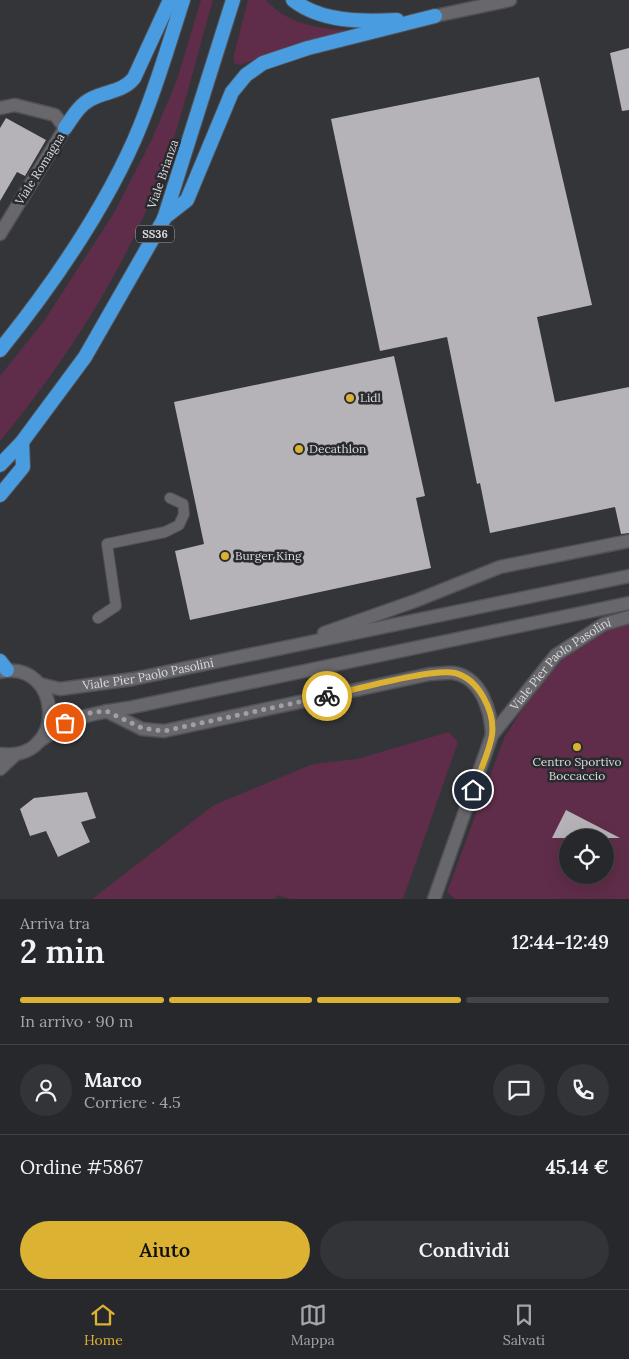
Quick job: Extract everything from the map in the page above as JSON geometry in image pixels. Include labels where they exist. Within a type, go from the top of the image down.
[{"type":"highway","points":[[65,128],[84,104],[98,96],[126,86],[134,78],[170,0]]},
{"type":"highway","points":[[0,350],[63,265],[98,208],[146,112],[183,0]]},
{"type":"highway","name":"Viale Brianza","points":[[22,442],[85,357],[164,219],[233,0]]},
{"type":"highway","points":[[292,0],[316,14],[337,17],[386,20],[435,16]]},
{"type":"highway","points":[[164,219],[187,200],[232,92],[246,75],[263,64],[290,54],[435,16]]},
{"type":"highway","points":[[0,495],[23,467],[22,442]]},
{"type":"highway","name":"SS36","points":[[0,465],[22,442]]},
{"type":"street","points":[[435,16],[510,0]]},
{"type":"street","points":[[0,108],[15,105],[55,115],[65,128]]},
{"type":"street","name":"Viale Romagna","points":[[0,234],[65,128]]},
{"type":"street","name":"Viale Pier Paolo Pasolini","points":[[285,647],[415,601],[500,567],[629,541]]},
{"type":"street","name":"Viale Pier Paolo Pasolini","points":[[2,668],[24,674],[40,684],[60,689],[134,679],[629,576]]},
{"type":"street","name":"Viale Pier Paolo Pasolini","points":[[16,754],[28,750],[65,723],[90,713],[629,603]]},
{"type":"street","name":"Viale Pier Paolo Pasolini","points":[[492,735],[556,655],[604,624],[629,617]]},
{"type":"street","points":[[106,711],[142,728],[164,731],[430,674],[456,673],[471,682],[486,700],[491,718],[492,735],[434,899]]},
{"type":"street","points":[[38,742],[47,729],[51,713],[48,698],[40,684]]},
{"type":"street","points":[[0,754],[16,754]]},
{"type":"street","points":[[0,769],[16,754]]},
{"type":"lane","points":[[98,618],[116,606],[107,544],[165,532],[179,525],[184,514],[183,504],[170,498]]},
{"type":"shaded area","points":[[201,0],[213,0],[171,148],[138,228],[122,261],[86,324],[45,384],[0,441],[0,376],[44,321],[114,213],[152,139],[177,80]]},
{"type":"shaded area","points":[[248,0],[266,0],[285,16],[308,25],[356,30],[281,50],[240,65],[234,63],[234,55]]},
{"type":"shaded area","name":"Centro Sportivo Boccaccio","points":[[629,624],[629,899],[455,899],[447,892],[505,736],[532,695],[562,660],[603,632]]},
{"type":"shaded area","points":[[449,732],[458,742],[403,899],[290,899],[277,895],[275,899],[92,899],[214,805],[313,764],[357,759]]},
{"type":"building","points":[[629,48],[629,110],[622,111],[610,53]]},
{"type":"building","points":[[539,77],[592,305],[537,317],[555,402],[629,387],[629,533],[621,534],[615,507],[490,533],[480,483],[477,484],[447,337],[380,351],[331,119]]},
{"type":"building","points":[[6,118],[46,140],[25,176],[17,172],[0,201],[0,128]]},
{"type":"building","name":"Decathlon","points":[[394,356],[425,496],[416,498],[431,568],[190,620],[175,551],[204,544],[174,402]]},
{"type":"building","points":[[87,792],[96,818],[81,822],[90,842],[58,857],[46,831],[30,836],[20,809],[34,798]]},
{"type":"building","points":[[566,810],[603,829],[559,829],[559,838],[552,838]]},
{"type":"way so far","points":[[65,723],[90,713],[106,711],[142,728],[164,731],[327,696]]},
{"type":"place","name":"Lidl","points":[[350,398]]},
{"type":"place","name":"Decathlon","points":[[299,449]]},
{"type":"place","name":"Burger King","points":[[225,556]]},
{"type":"place","name":"Centro Sportivo Boccaccio","points":[[577,747]]},
{"type":"route","points":[[327,696],[430,674],[456,673],[471,682],[486,700],[491,718],[492,735],[473,790]]}]
